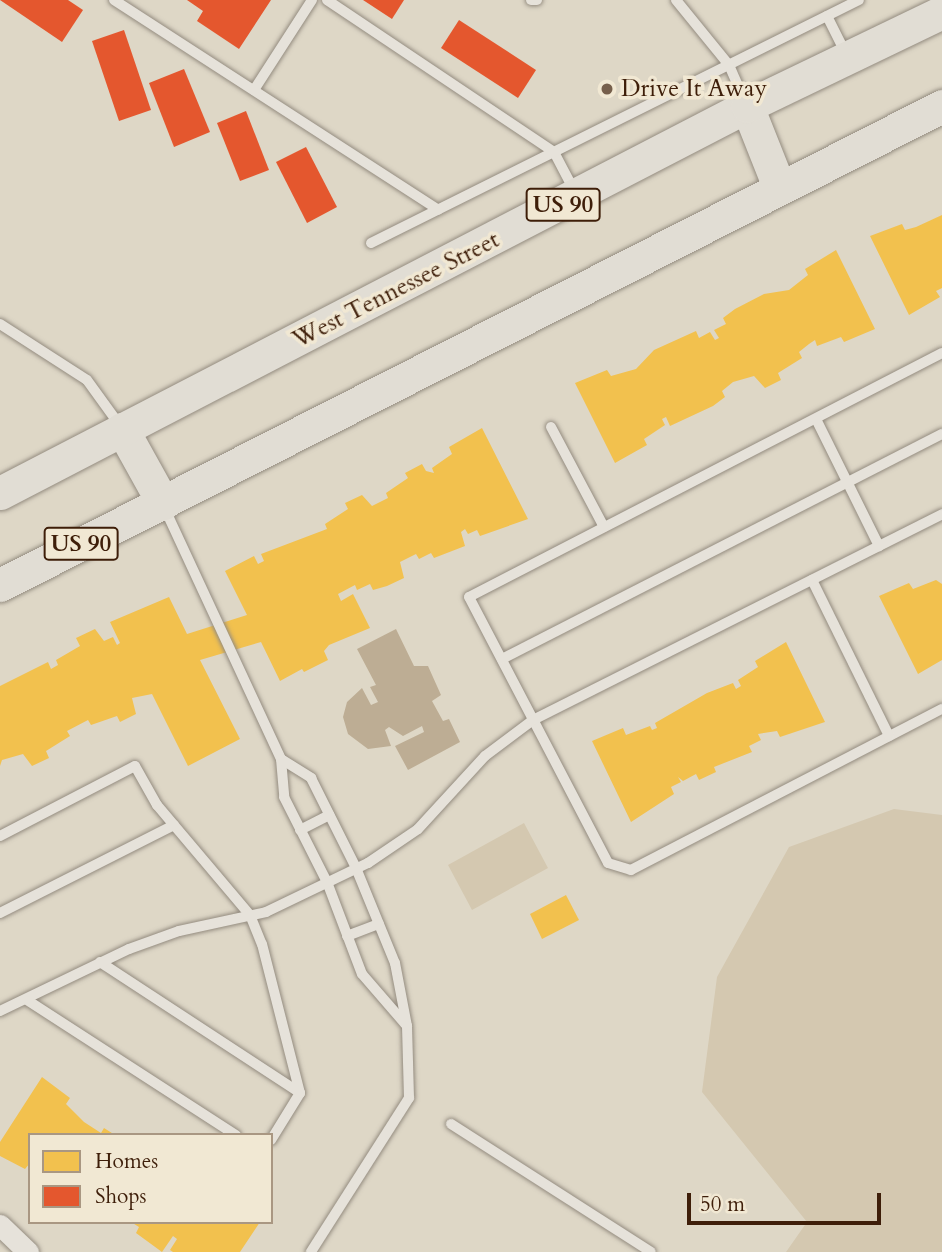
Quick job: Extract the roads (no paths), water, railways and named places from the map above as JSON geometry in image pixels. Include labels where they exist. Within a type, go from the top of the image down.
[{"type":"main road","name":"West Tennessee Street","points":[[0,493],[578,197],[747,106],[942,12]]},
{"type":"main road","points":[[747,106],[779,187]]},
{"type":"main road","name":"US 90","points":[[0,585],[942,106]]},
{"type":"main road","points":[[122,429],[163,503]]},
{"type":"street","points":[[0,1225],[28,1252]]},
{"type":"lane","points":[[114,0],[438,210]]},
{"type":"lane","points":[[254,90],[312,0]]},
{"type":"lane","points":[[327,0],[554,152],[578,197]]},
{"type":"lane","points":[[676,0],[729,65],[747,106]]},
{"type":"lane","points":[[371,243],[859,0]]},
{"type":"lane","points":[[827,16],[849,59]]},
{"type":"lane","points":[[0,324],[87,380],[122,429]]},
{"type":"lane","points":[[942,354],[469,597],[608,863],[631,870],[942,709]]},
{"type":"lane","points":[[816,418],[880,546]]},
{"type":"lane","points":[[551,427],[604,527]]},
{"type":"lane","points":[[502,659],[942,434]]},
{"type":"lane","points":[[163,503],[281,759],[284,797],[327,882],[362,974],[407,1026]]},
{"type":"lane","points":[[0,1012],[100,962],[179,931],[250,915],[356,869],[418,829],[485,756],[534,720],[942,514]]},
{"type":"lane","points":[[812,580],[889,736]]},
{"type":"lane","points":[[281,759],[311,778],[356,869],[395,963],[407,1026],[410,1098],[311,1252]]},
{"type":"lane","points":[[0,836],[135,766],[174,825],[250,915],[262,944],[300,1093],[273,1137]]},
{"type":"lane","points":[[300,830],[329,815]]},
{"type":"lane","points":[[0,913],[174,825]]},
{"type":"lane","points":[[348,936],[379,923]]},
{"type":"lane","points":[[100,962],[300,1093]]},
{"type":"lane","points":[[27,1000],[233,1133]]},
{"type":"lane","points":[[451,1124],[651,1252]]},
{"type":"place","name":"Drive It Away","points":[[607,89]]}]
